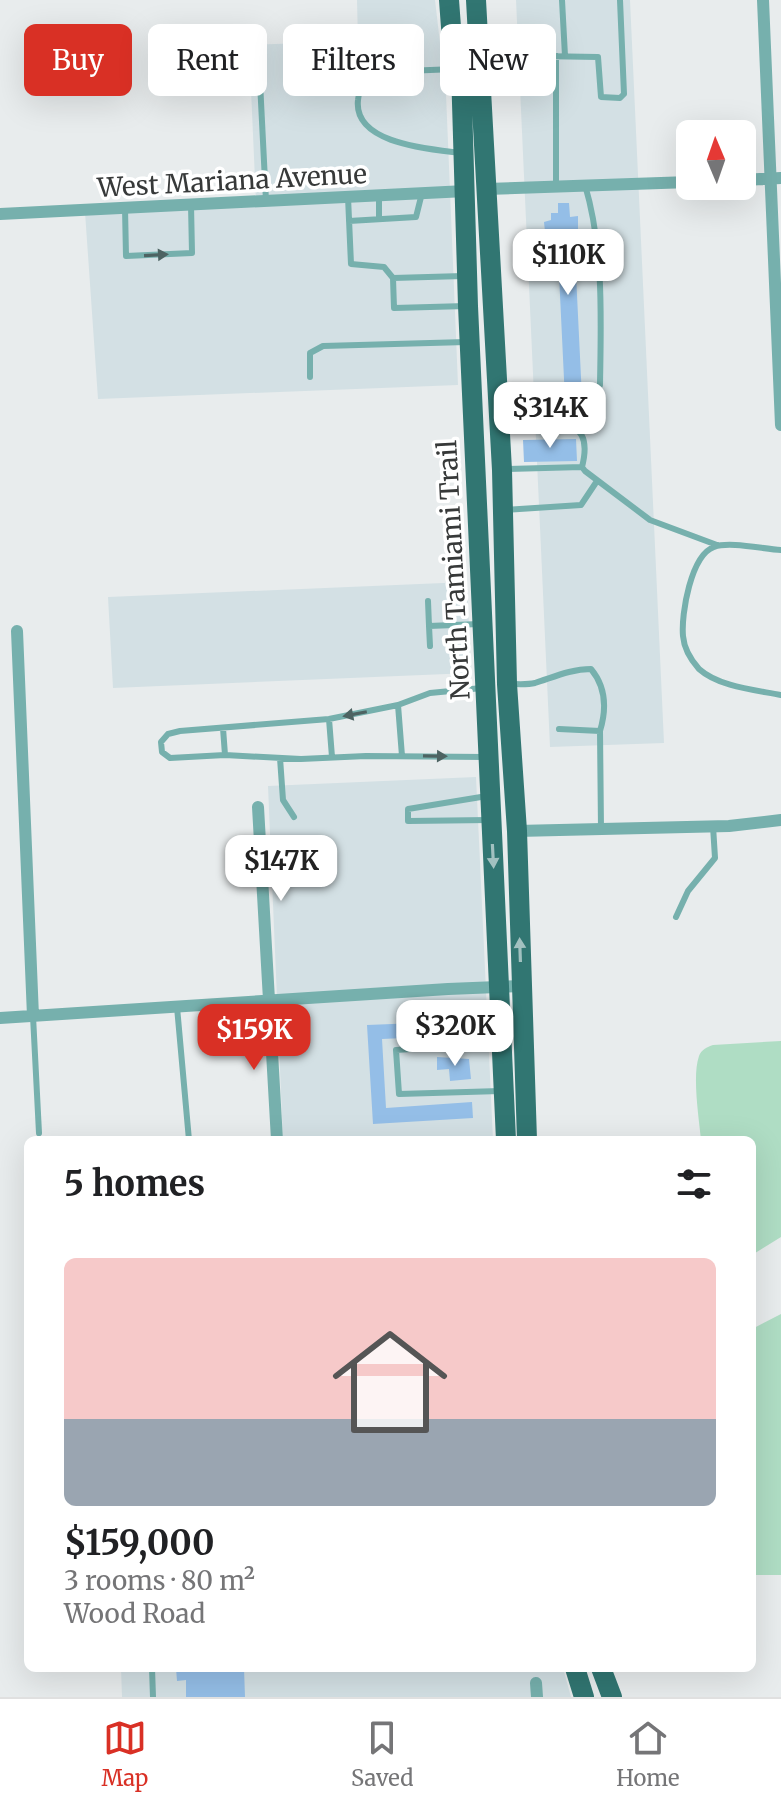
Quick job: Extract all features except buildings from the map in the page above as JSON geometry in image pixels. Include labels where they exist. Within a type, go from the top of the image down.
[{"type":"main road","name":"North Tamiami Trail","points":[[449,0],[451,24]]},
{"type":"main road","name":"North Tamiami Trail","points":[[476,0],[478,24]]},
{"type":"main road","name":"North Tamiami Trail","points":[[462,96],[464,153],[476,190],[484,241],[490,252],[502,470],[507,684],[517,831],[511,987],[503,1043],[506,1136]]},
{"type":"main road","name":"North Tamiami Trail","points":[[479,96],[476,190],[467,276],[469,342],[491,820],[527,1136]]},
{"type":"main road","points":[[462,112],[469,125],[478,171],[476,190]]},
{"type":"main road","points":[[476,493],[487,509],[491,538],[504,554]]},
{"type":"main road","points":[[480,565],[493,580],[499,612],[507,625]]},
{"type":"main road","points":[[576,1672],[584,1697]]},
{"type":"main road","points":[[603,1672],[612,1697]]},
{"type":"street","points":[[763,0],[776,178],[781,425]]},
{"type":"street","points":[[756,179],[776,178]]},
{"type":"street","name":"West Mariana Avenue","points":[[0,214],[676,182]]},
{"type":"street","points":[[17,631],[33,1016]]},
{"type":"street","points":[[258,807],[277,1136]]},
{"type":"street","points":[[517,831],[769,824],[781,820]]},
{"type":"street","points":[[0,1018],[511,987]]},
{"type":"lane","points":[[562,0],[565,56]]},
{"type":"lane","points":[[556,56],[598,57],[601,97],[620,98],[624,94],[620,0]]},
{"type":"lane","points":[[440,70],[381,72],[371,76],[359,93],[357,103],[363,122],[381,137],[464,153]]},
{"type":"lane","points":[[261,96],[266,201]]},
{"type":"lane","points":[[556,96],[556,187]]},
{"type":"lane","points":[[585,185],[596,225],[601,314],[600,385]]},
{"type":"lane","points":[[349,221],[416,217],[422,193]]},
{"type":"lane","points":[[379,196],[379,219]]},
{"type":"lane","points":[[348,197],[351,264],[384,267],[393,278],[394,308],[468,306]]},
{"type":"lane","points":[[125,208],[126,256],[192,253],[191,205]]},
{"type":"lane","points":[[393,278],[467,276]]},
{"type":"lane","points":[[310,377],[310,353],[323,346],[469,342]]},
{"type":"lane","points":[[500,431],[555,423],[576,428],[585,439],[586,453],[582,467]]},
{"type":"lane","points":[[502,470],[582,467],[650,520],[717,545],[781,550]]},
{"type":"lane","points":[[502,510],[581,505],[597,481]]},
{"type":"lane","points":[[717,545],[704,551],[696,565],[687,598],[683,636],[688,654],[701,670],[720,680],[781,695]]},
{"type":"lane","points":[[428,601],[430,646]]},
{"type":"lane","points":[[429,626],[482,624]]},
{"type":"lane","points":[[507,684],[532,684],[550,676],[591,669],[600,680],[605,703],[600,731],[601,829]]},
{"type":"lane","points":[[485,688],[430,693],[398,705],[329,719],[180,731],[168,734],[161,742],[162,752],[170,758],[225,755],[280,758],[489,757]]},
{"type":"lane","points":[[398,705],[402,756]]},
{"type":"lane","points":[[329,719],[332,757]]},
{"type":"lane","points":[[223,728],[225,755]]},
{"type":"lane","points":[[559,729],[600,731]]},
{"type":"lane","points":[[280,758],[283,800],[294,817]]},
{"type":"lane","points":[[490,795],[408,809],[408,821],[491,820]]},
{"type":"lane","points":[[676,917],[688,891],[715,858],[713,826]]},
{"type":"lane","points":[[177,1007],[189,1136]]},
{"type":"lane","points":[[33,1016],[39,1133]]},
{"type":"lane","points":[[503,1043],[396,1050],[399,1094],[505,1091]]},
{"type":"lane","points":[[152,1672],[153,1697]]},
{"type":"shaded area","points":[[357,0],[435,0],[440,43],[440,96],[446,96],[458,385],[98,399],[85,212],[256,202],[251,96],[267,96],[267,44],[283,44],[283,96],[424,96],[424,24],[358,24]]},
{"type":"shaded area","points":[[516,0],[630,0],[664,743],[550,747],[520,96],[556,96],[556,24],[517,24]]},
{"type":"shaded area","points":[[467,582],[471,673],[113,688],[108,597]]},
{"type":"shaded area","points":[[476,777],[493,1136],[283,1136],[268,786]]},
{"type":"shaded area","points":[[121,1672],[564,1672],[571,1697],[122,1697]]},
{"type":"green space","points":[[781,1041],[781,1237],[756,1253],[756,1136],[701,1136],[697,1064],[701,1052],[713,1045]]},
{"type":"green space","points":[[781,1314],[781,1575],[756,1575],[756,1327]]}]
